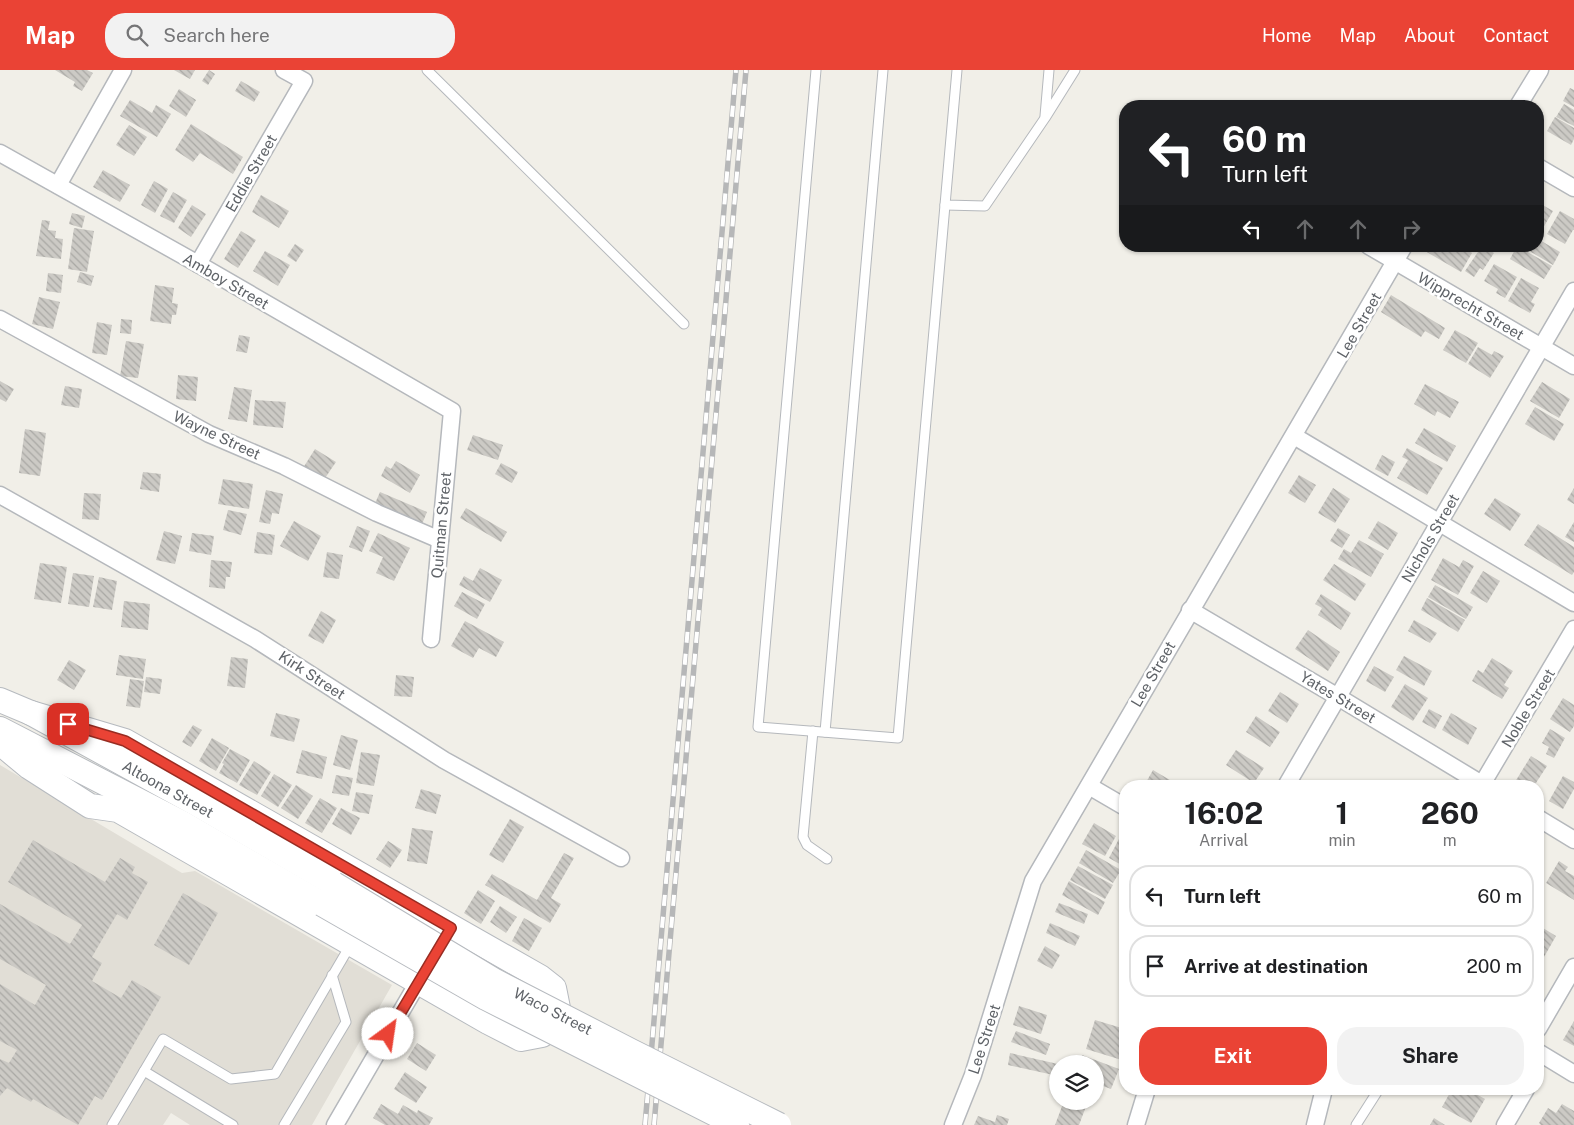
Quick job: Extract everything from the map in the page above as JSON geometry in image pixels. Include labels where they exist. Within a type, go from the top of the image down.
[{"type":"main road","name":"Altoona Street","points":[[0,700],[31,713],[193,802],[334,884]]},
{"type":"main road","points":[[31,713],[125,741],[540,977],[554,988],[558,1008],[542,1036],[521,1039],[488,1022],[118,810],[57,758]]},
{"type":"main road","name":"Altoona Street","points":[[0,729],[182,823],[322,904]]},
{"type":"main road","points":[[0,743],[29,767],[90,806],[118,810]]},
{"type":"main road","name":"Waco Street","points":[[334,884],[495,982],[779,1125]]},
{"type":"main road","name":"Waco Street","points":[[322,904],[486,998],[736,1125]]},
{"type":"street","points":[[58,185],[123,70]]},
{"type":"street","name":"Eddie Street","points":[[198,264],[304,81],[284,70]]},
{"type":"street","points":[[1522,100],[1540,70]]},
{"type":"street","name":"Amboy Street","points":[[0,153],[198,264],[452,412]]},
{"type":"street","points":[[1544,170],[1574,188]]},
{"type":"street","name":"Wipprecht Street","points":[[1379,252],[1574,366]]},
{"type":"street","name":"Lee Street","points":[[953,1125],[973,1075],[1033,881],[1401,252]]},
{"type":"street","name":"Nichols Street","points":[[1290,780],[1574,291]]},
{"type":"street","name":"Wayne Street","points":[[0,319],[209,434],[284,466],[377,513],[440,540]]},
{"type":"street","name":"Quitman Street","points":[[431,639],[452,412]]},
{"type":"street","points":[[1294,436],[1574,603]]},
{"type":"street","name":"Kirk Street","points":[[0,495],[255,639],[444,760],[621,858]]},
{"type":"street","name":"Yates Street","points":[[1190,610],[1338,697],[1473,780]]},
{"type":"street","name":"Noble Street","points":[[1486,780],[1574,629]]},
{"type":"street","points":[[1089,786],[1119,804]]},
{"type":"street","points":[[1544,822],[1574,840]]},
{"type":"street","points":[[335,1125],[451,928]]},
{"type":"street","points":[[1544,1019],[1574,967]]},
{"type":"street","points":[[1544,1061],[1574,1074]]},
{"type":"street","points":[[1136,1125],[1145,1095]]},
{"type":"street","points":[[1315,1125],[1322,1095]]},
{"type":"street","points":[[1505,1125],[1522,1095]]},
{"type":"lane","points":[[427,70],[684,324]]},
{"type":"lane","points":[[816,70],[758,727],[898,738],[956,70]]},
{"type":"lane","points":[[825,732],[883,70]]},
{"type":"lane","points":[[1045,118],[1049,70]]},
{"type":"lane","points":[[945,205],[985,206],[1075,70]]},
{"type":"lane","points":[[813,731],[803,837],[807,845],[827,859]]},
{"type":"lane","points":[[112,1125],[163,1039],[231,1079],[275,1074],[351,944]]},
{"type":"lane","points":[[284,1125],[346,1022],[332,976]]},
{"type":"lane","points":[[144,1071],[233,1125]]},
{"type":"lane","points":[[1356,1125],[1375,1095]]},
{"type":"shaded area","points":[[0,765],[182,873],[195,871],[392,985],[312,1125],[190,1125],[171,1113],[163,1125],[0,1125]]},
{"type":"building","points":[[55,70],[87,70],[93,73],[82,91],[73,86],[75,82]]},
{"type":"building","points":[[174,70],[195,70],[190,79]]},
{"type":"building","points":[[209,70],[215,74],[208,85],[202,81]]},
{"type":"building","points":[[241,81],[260,92],[254,102],[235,91]]},
{"type":"building","points":[[1570,88],[1574,90],[1574,107],[1563,101]]},
{"type":"building","points":[[179,89],[196,100],[186,117],[169,106]]},
{"type":"building","points":[[130,100],[152,113],[156,105],[171,114],[157,137],[120,116]]},
{"type":"building","points":[[1564,104],[1574,110],[1574,126],[1556,117]]},
{"type":"building","points":[[1555,117],[1574,128],[1574,139],[1571,145],[1547,131]]},
{"type":"building","points":[[191,124],[243,157],[233,174],[200,153],[193,162],[175,150]]},
{"type":"building","points":[[129,125],[147,137],[134,156],[116,145]]},
{"type":"building","points":[[103,170],[130,185],[120,202],[93,187]]},
{"type":"building","points":[[154,181],[168,189],[155,213],[141,205]]},
{"type":"building","points":[[173,192],[187,200],[174,223],[160,216]]},
{"type":"building","points":[[261,195],[289,211],[279,228],[252,212]]},
{"type":"building","points":[[192,205],[206,214],[191,237],[178,228]]},
{"type":"building","points":[[1544,206],[1553,211],[1544,226]]},
{"type":"building","points":[[1560,211],[1574,219],[1574,230],[1565,244],[1547,234]]},
{"type":"building","points":[[72,213],[85,216],[82,228],[69,224]]},
{"type":"building","points":[[42,220],[50,221],[48,230],[56,231],[55,238],[63,239],[61,259],[36,256]]},
{"type":"building","points":[[74,228],[94,231],[87,272],[68,269]]},
{"type":"building","points":[[241,231],[256,240],[238,268],[224,259]]},
{"type":"building","points":[[1544,243],[1560,252],[1553,265],[1531,252],[1544,252]]},
{"type":"building","points":[[295,244],[304,250],[296,262],[287,256]]},
{"type":"building","points":[[265,251],[290,265],[278,286],[253,271]]},
{"type":"building","points":[[1427,252],[1472,253],[1461,272]]},
{"type":"building","points":[[1478,252],[1494,253],[1483,270],[1480,268],[1474,277],[1465,271]]},
{"type":"building","points":[[1514,252],[1528,252],[1552,266],[1544,279],[1510,259]]},
{"type":"building","points":[[1494,264],[1517,277],[1505,298],[1496,293],[1498,289],[1484,281]]},
{"type":"building","points":[[80,272],[94,276],[91,286],[77,282]]},
{"type":"building","points":[[48,273],[63,275],[61,293],[46,291]]},
{"type":"building","points":[[1521,278],[1539,288],[1531,302],[1535,304],[1530,313],[1508,301]]},
{"type":"building","points":[[155,285],[174,288],[172,303],[178,304],[176,315],[172,315],[171,324],[150,321]]},
{"type":"building","points":[[1391,295],[1445,328],[1439,339],[1425,331],[1421,337],[1381,312]]},
{"type":"building","points":[[39,297],[60,302],[53,329],[32,324]]},
{"type":"building","points":[[121,319],[132,320],[131,334],[120,333]]},
{"type":"building","points":[[97,322],[112,325],[107,355],[92,353]]},
{"type":"building","points":[[1455,330],[1478,343],[1466,363],[1443,350]]},
{"type":"building","points":[[239,335],[250,337],[247,353],[236,351]]},
{"type":"building","points":[[126,341],[144,344],[138,378],[120,376]]},
{"type":"building","points":[[1478,347],[1492,355],[1494,351],[1504,356],[1490,378],[1468,364]]},
{"type":"building","points":[[178,375],[198,377],[196,401],[176,399]]},
{"type":"building","points":[[0,381],[14,389],[6,402],[0,399]]},
{"type":"building","points":[[1542,382],[1570,399],[1559,418],[1530,401]]},
{"type":"building","points":[[1425,384],[1459,402],[1450,418],[1437,411],[1435,416],[1414,404]]},
{"type":"building","points":[[65,386],[82,389],[79,408],[61,405]]},
{"type":"building","points":[[234,387],[252,390],[247,422],[228,419]]},
{"type":"building","points":[[255,400],[286,402],[283,428],[253,425]]},
{"type":"building","points":[[1535,407],[1564,424],[1554,441],[1525,424]]},
{"type":"building","points":[[1424,428],[1456,446],[1447,462],[1415,443]]},
{"type":"building","points":[[25,429],[46,433],[40,476],[19,473]]},
{"type":"building","points":[[473,435],[503,445],[498,460],[467,450]]},
{"type":"building","points":[[1407,448],[1443,468],[1427,495],[1397,478],[1408,460],[1402,457]]},
{"type":"building","points":[[315,449],[336,462],[323,481],[303,468]]},
{"type":"building","points":[[1382,455],[1395,462],[1388,476],[1375,469]]},
{"type":"building","points":[[396,461],[420,475],[410,493],[381,476],[386,466],[391,469]]},
{"type":"building","points":[[501,463],[518,472],[512,483],[495,474]]},
{"type":"building","points":[[143,472],[161,474],[159,492],[140,489]]},
{"type":"building","points":[[1299,475],[1316,485],[1305,503],[1288,493]]},
{"type":"building","points":[[223,479],[253,484],[249,509],[218,504]]},
{"type":"building","points":[[1333,488],[1350,499],[1335,523],[1318,513]]},
{"type":"building","points":[[1574,488],[1574,504],[1567,500]]},
{"type":"building","points":[[266,490],[283,494],[279,514],[272,513],[270,524],[259,522]]},
{"type":"building","points":[[380,492],[427,512],[422,524],[373,508]]},
{"type":"building","points":[[84,493],[101,494],[99,520],[82,519]]},
{"type":"building","points":[[1495,498],[1521,514],[1510,531],[1484,514]]},
{"type":"building","points":[[466,508],[507,532],[501,542],[460,518]]},
{"type":"building","points":[[228,510],[247,514],[241,535],[223,530]]},
{"type":"building","points":[[294,521],[321,536],[308,561],[280,546]]},
{"type":"building","points":[[1378,521],[1398,533],[1388,550],[1368,538]]},
{"type":"building","points":[[1574,522],[1574,542],[1565,537]]},
{"type":"building","points":[[1538,524],[1574,547],[1574,572],[1572,575],[1524,545]]},
{"type":"building","points":[[357,526],[370,531],[362,552],[349,547]]},
{"type":"building","points":[[1338,528],[1350,535],[1342,548],[1330,541]]},
{"type":"building","points":[[164,531],[182,536],[175,564],[156,560]]},
{"type":"building","points":[[257,532],[275,535],[272,555],[254,553]]},
{"type":"building","points":[[192,533],[214,536],[211,555],[189,551]]},
{"type":"building","points":[[378,533],[410,548],[394,581],[376,573],[383,557],[369,551]]},
{"type":"building","points":[[1359,540],[1384,554],[1371,577],[1338,559],[1344,549],[1351,553]]},
{"type":"building","points":[[327,552],[343,555],[339,579],[323,577]]},
{"type":"building","points":[[1443,558],[1459,567],[1463,560],[1474,566],[1458,595],[1431,580]]},
{"type":"building","points":[[211,560],[232,562],[230,577],[226,577],[225,589],[209,587]]},
{"type":"building","points":[[40,563],[67,567],[61,603],[34,599]]},
{"type":"building","points":[[1334,564],[1366,584],[1355,601],[1323,580]]},
{"type":"building","points":[[480,568],[502,580],[490,602],[459,585],[464,576],[473,581]]},
{"type":"building","points":[[1483,571],[1500,581],[1487,603],[1470,593]]},
{"type":"building","points":[[73,573],[94,576],[89,607],[68,604]]},
{"type":"building","points":[[99,577],[117,581],[112,610],[93,607]]},
{"type":"building","points":[[1435,585],[1473,607],[1466,619],[1428,597]]},
{"type":"building","points":[[462,592],[485,604],[477,619],[454,606]]},
{"type":"building","points":[[1321,594],[1351,613],[1341,630],[1318,615],[1322,608],[1315,604]]},
{"type":"building","points":[[1427,598],[1465,620],[1458,632],[1421,610]]},
{"type":"building","points":[[124,601],[150,604],[148,630],[121,627]]},
{"type":"building","points":[[321,611],[336,620],[323,644],[308,636]]},
{"type":"building","points":[[1414,620],[1437,633],[1430,643],[1408,631]]},
{"type":"building","points":[[465,621],[504,642],[496,657],[479,648],[473,658],[451,646]]},
{"type":"building","points":[[1308,630],[1340,652],[1328,671],[1295,649]]},
{"type":"building","points":[[119,655],[146,659],[143,679],[116,675]]},
{"type":"building","points":[[1404,656],[1432,671],[1424,686],[1396,670]]},
{"type":"building","points":[[231,657],[248,659],[245,688],[227,686]]},
{"type":"building","points":[[1492,658],[1513,671],[1504,685],[1509,688],[1502,699],[1472,681],[1478,670],[1483,673]]},
{"type":"building","points":[[69,660],[86,670],[74,690],[57,680]]},
{"type":"building","points":[[1374,666],[1394,677],[1385,692],[1366,681]]},
{"type":"building","points":[[396,675],[414,677],[412,697],[394,696]]},
{"type":"building","points":[[146,677],[162,679],[160,694],[144,692]]},
{"type":"building","points":[[130,679],[144,681],[140,708],[126,706]]},
{"type":"building","points":[[1405,684],[1428,698],[1413,721],[1391,707]]},
{"type":"building","points":[[1280,692],[1299,704],[1287,723],[1268,711]]},
{"type":"building","points":[[1563,698],[1574,705],[1574,726],[1570,732],[1550,719]]},
{"type":"building","points":[[1429,709],[1442,716],[1435,729],[1422,722]]},
{"type":"building","points":[[276,713],[300,719],[294,742],[270,736]]},
{"type":"building","points":[[1451,713],[1477,728],[1468,745],[1442,730]]},
{"type":"building","points":[[1256,716],[1280,732],[1270,747],[1246,732]]},
{"type":"building","points":[[193,725],[202,730],[191,747],[182,742]]},
{"type":"building","points":[[1550,729],[1565,738],[1554,758],[1546,754],[1549,747],[1542,743]]},
{"type":"building","points":[[341,735],[358,740],[350,770],[333,765]]},
{"type":"building","points":[[212,738],[229,748],[216,771],[199,761]]},
{"type":"building","points":[[230,749],[250,760],[237,783],[219,773]]},
{"type":"building","points":[[302,750],[327,757],[322,779],[296,773]]},
{"type":"building","points":[[1236,750],[1264,768],[1256,780],[1249,780],[1226,765]]},
{"type":"building","points":[[361,752],[380,755],[374,786],[356,783]]},
{"type":"building","points":[[1531,756],[1547,766],[1538,780],[1516,780]]},
{"type":"building","points":[[254,761],[271,772],[257,795],[239,785]]},
{"type":"building","points":[[1153,770],[1170,780],[1147,780]]},
{"type":"building","points":[[274,774],[292,785],[278,807],[261,796]]},
{"type":"building","points":[[336,775],[353,778],[349,796],[332,793]]},
{"type":"building","points":[[1563,776],[1574,782],[1574,789],[1563,809],[1549,801]]},
{"type":"building","points":[[296,785],[313,796],[298,819],[281,808]]},
{"type":"building","points":[[421,789],[441,795],[436,814],[415,808]]},
{"type":"building","points":[[356,792],[373,795],[369,814],[352,811]]},
{"type":"building","points":[[320,798],[337,808],[322,833],[305,823]]},
{"type":"building","points":[[341,808],[360,818],[351,835],[332,824]]},
{"type":"building","points":[[510,819],[524,827],[503,863],[489,855]]},
{"type":"building","points":[[1094,823],[1116,836],[1105,856],[1082,844]]},
{"type":"building","points":[[412,828],[433,831],[427,864],[407,861]]},
{"type":"building","points":[[1119,839],[1119,864],[1109,858]]},
{"type":"building","points":[[33,840],[105,882],[120,858],[135,867],[132,873],[148,882],[127,920],[117,914],[92,957],[102,963],[92,981],[121,998],[132,980],[161,997],[102,1100],[95,1096],[78,1125],[33,1099],[31,1102],[7,1088],[0,1096],[0,1059],[9,1063],[17,1050],[0,1041],[0,984],[35,1005],[46,985],[0,959],[0,904],[70,944],[82,925],[8,882]]},
{"type":"building","points":[[388,841],[402,850],[390,868],[376,859]]},
{"type":"building","points":[[1086,850],[1119,869],[1119,873],[1113,883],[1079,863]]},
{"type":"building","points":[[564,853],[574,858],[551,898],[561,904],[550,923],[485,885],[492,874],[537,900]]},
{"type":"building","points":[[1559,861],[1568,867],[1565,871],[1574,876],[1574,900],[1546,883]]},
{"type":"building","points":[[1078,866],[1113,885],[1105,899],[1070,880]]},
{"type":"building","points":[[1069,881],[1105,902],[1098,915],[1062,895]]},
{"type":"building","points":[[478,890],[495,901],[481,924],[464,913]]},
{"type":"building","points":[[183,893],[218,913],[189,965],[154,945]]},
{"type":"building","points":[[1059,903],[1088,914],[1084,924],[1055,912]]},
{"type":"building","points":[[500,906],[517,917],[506,933],[490,922]]},
{"type":"building","points":[[524,918],[542,928],[529,951],[512,941]]},
{"type":"building","points":[[1050,923],[1080,936],[1075,946],[1046,933]]},
{"type":"building","points":[[1544,929],[1556,936],[1544,957]]},
{"type":"building","points":[[1045,946],[1060,955],[1052,969],[1037,961]]},
{"type":"building","points":[[1019,1006],[1047,1015],[1041,1034],[1013,1025]]},
{"type":"building","points":[[1095,1020],[1119,1027],[1119,1059],[1086,1049]]},
{"type":"building","points":[[1574,1021],[1574,1046],[1563,1040]]},
{"type":"building","points":[[1016,1031],[1050,1044],[1046,1055],[1011,1042]]},
{"type":"building","points":[[417,1043],[436,1055],[426,1071],[407,1059]]},
{"type":"building","points":[[1010,1053],[1049,1062],[1049,1074],[1008,1065]]},
{"type":"building","points":[[1104,1063],[1119,1069],[1111,1089],[1104,1086]]},
{"type":"building","points":[[405,1072],[427,1087],[416,1103],[394,1089]]},
{"type":"building","points":[[1449,1095],[1478,1095],[1485,1099],[1471,1123],[1442,1107]]},
{"type":"building","points":[[381,1104],[398,1114],[403,1105],[417,1113],[418,1110],[433,1118],[429,1125],[385,1125],[373,1118]]},
{"type":"building","points":[[1562,1104],[1574,1111],[1574,1125],[1541,1125],[1539,1123],[1548,1108],[1556,1113]]},
{"type":"building","points":[[1061,1110],[1085,1110],[1079,1125],[1055,1125]]},
{"type":"building","points":[[997,1115],[1009,1119],[1007,1125],[974,1125],[978,1116],[995,1122]]},
{"type":"building","points":[[1434,1118],[1445,1125],[1430,1125]]},
{"type":"railway","points":[[645,1125],[736,70]]},
{"type":"railway","points":[[654,1125],[746,70]]},
{"type":"route","points":[[68,724],[125,741],[451,928],[388,1034]]}]
